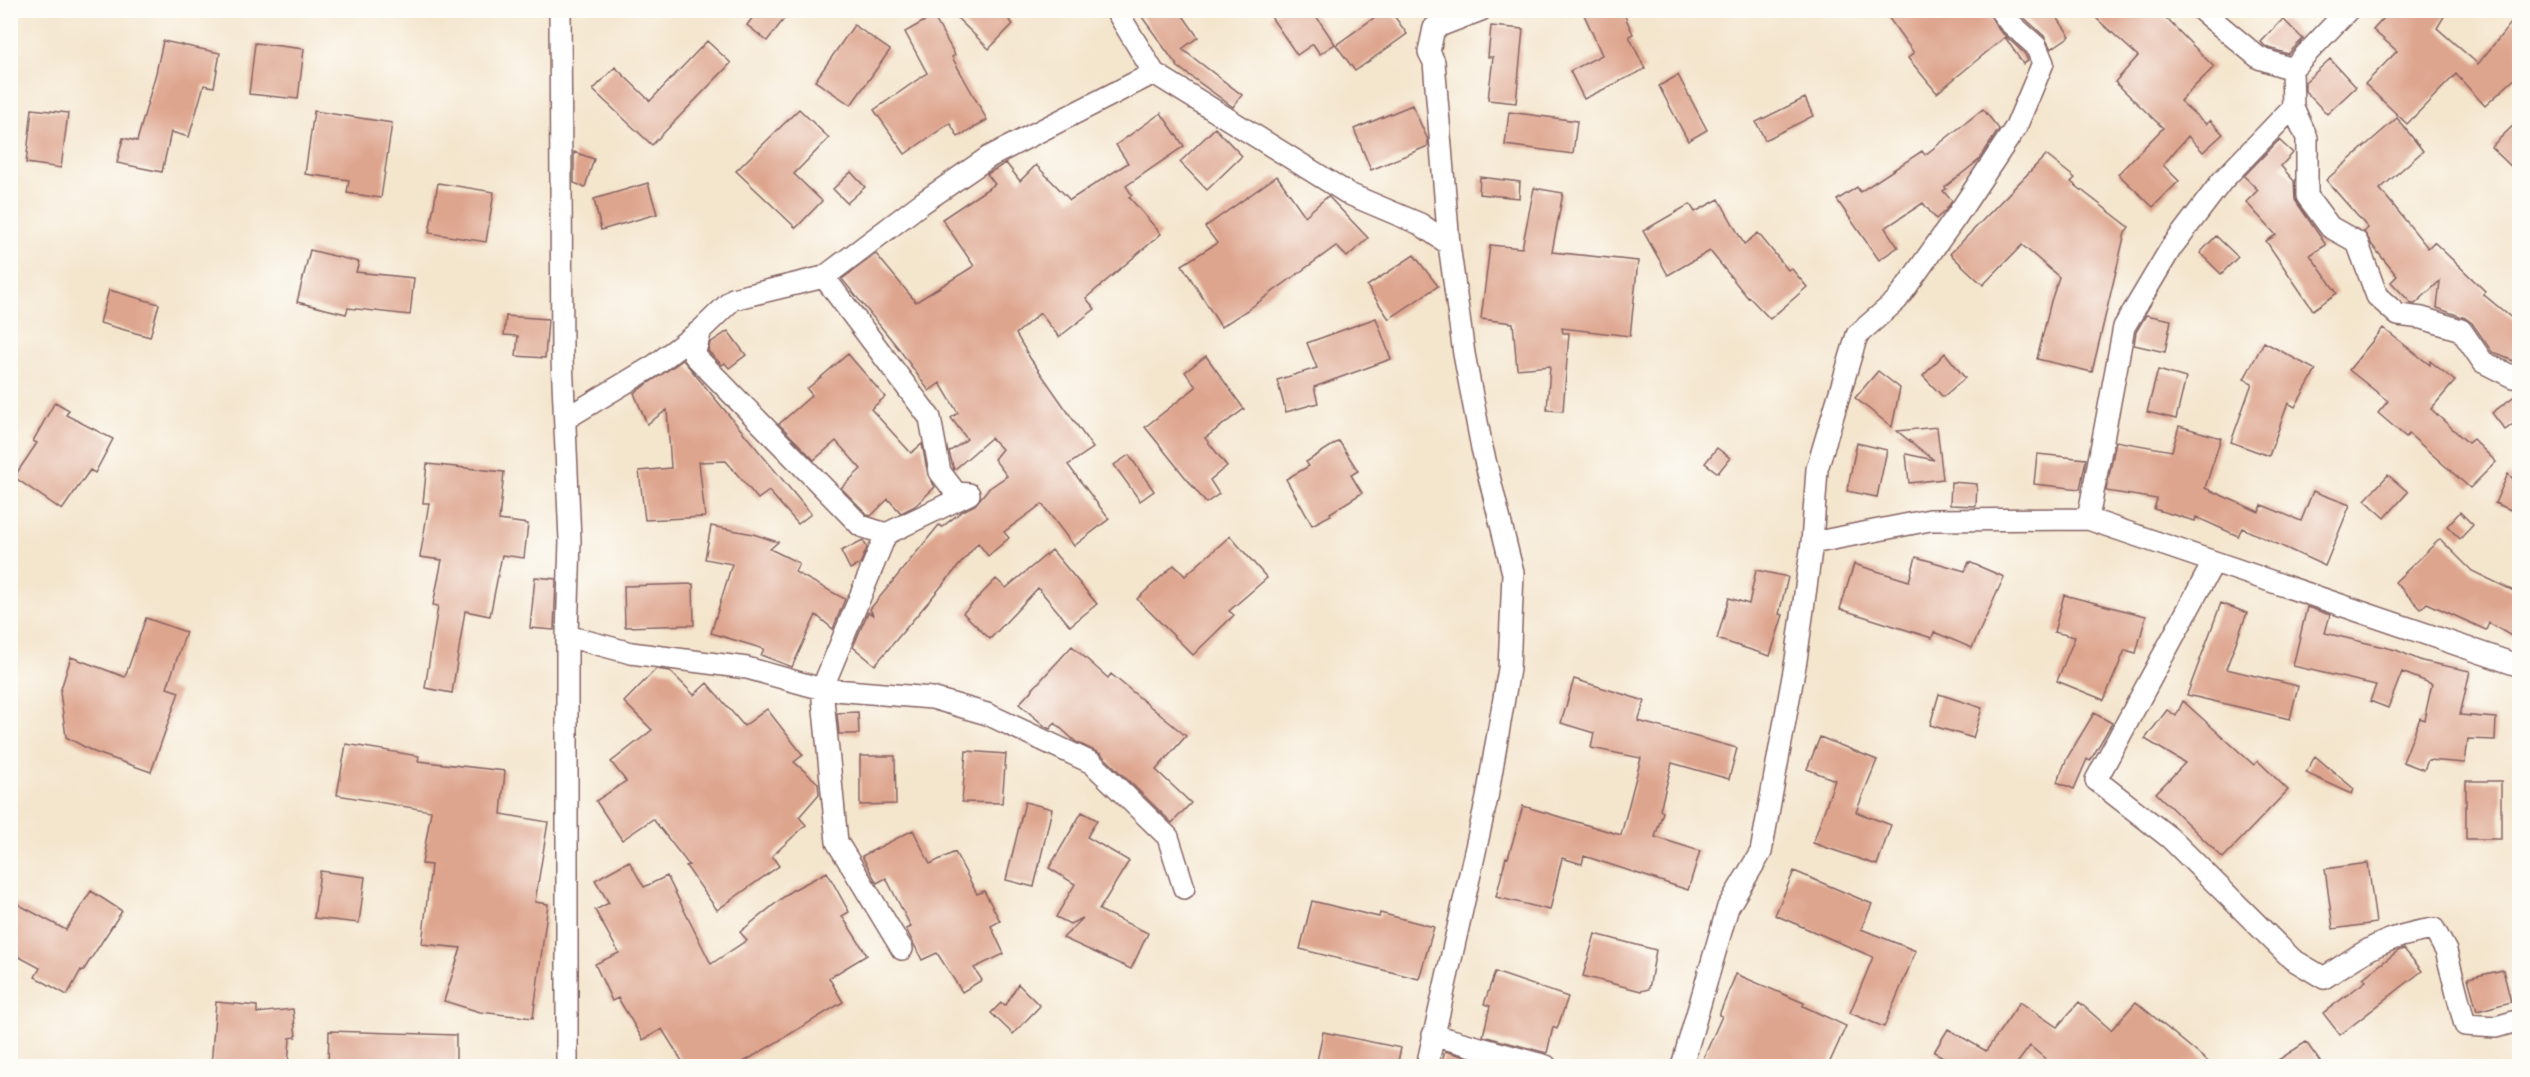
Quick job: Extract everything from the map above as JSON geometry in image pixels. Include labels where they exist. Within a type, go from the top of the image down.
[{"type":"street","points":[[560,10],[565,419],[570,540],[567,636],[567,1066]]},
{"type":"street","points":[[1116,10],[1154,73],[1349,194],[1420,224],[1449,244]]},
{"type":"street","points":[[1427,1066],[1486,798],[1507,681],[1514,573],[1480,436],[1464,354],[1449,244],[1434,62],[1429,52],[1434,28],[1481,10]]},
{"type":"street","points":[[1682,1066],[1728,907],[1761,852],[1796,660],[1812,543],[1817,469],[1857,335],[1897,300],[1956,217],[2016,127],[2043,63],[2036,45],[2008,22],[2000,10]]},
{"type":"street","points":[[2201,10],[2259,58],[2292,69]]},
{"type":"street","points":[[2348,10],[2292,69],[2293,107],[2307,138],[2307,196],[2330,227],[2356,242],[2377,296],[2398,315],[2422,318],[2461,330],[2483,362],[2513,377],[2520,377]]},
{"type":"street","points":[[565,419],[655,365],[700,330],[734,299],[824,277],[922,203],[989,157],[1154,73]]},
{"type":"street","points":[[2088,519],[2124,327],[2170,248],[2222,182],[2293,107]]},
{"type":"street","points":[[824,277],[930,418],[940,472],[956,493],[969,494],[886,534],[822,689],[837,842],[902,949]]},
{"type":"street","points":[[700,330],[694,356],[861,526],[886,534]]},
{"type":"street","points":[[1812,543],[1929,520],[2088,519],[2520,666]]},
{"type":"street","points":[[2213,563],[2096,780],[2170,838],[2292,959],[2324,978],[2366,950],[2404,933],[2434,929],[2446,951],[2465,1025],[2496,1027],[2520,1020]]},
{"type":"street","points":[[567,636],[631,653],[747,668],[822,689],[932,698],[987,714],[1092,763],[1168,837],[1184,888]]},
{"type":"street","points":[[1433,1035],[1546,1066]]},
{"type":"building","points":[[758,10],[791,10],[767,41],[747,25]]},
{"type":"building","points":[[949,10],[999,10],[1013,24],[989,49]]},
{"type":"building","points":[[1137,10],[1179,10],[1198,37],[1182,49],[1242,95],[1233,107],[1178,67]]},
{"type":"building","points":[[1280,10],[1312,10],[1335,44],[1320,54],[1313,44],[1297,55],[1271,17]]},
{"type":"building","points":[[1385,10],[1390,10],[1407,34],[1355,71],[1336,45]]},
{"type":"building","points":[[1582,10],[1622,10],[1633,34],[1629,36],[1645,69],[1584,99],[1570,71],[1602,55]]},
{"type":"building","points":[[1883,10],[1987,10],[1999,30],[2025,54],[2028,61],[2023,64],[2005,37],[1937,93],[1908,58],[1914,53]]},
{"type":"building","points":[[2016,10],[2052,10],[2070,36],[2051,49],[2044,36]]},
{"type":"building","points":[[2105,10],[2158,10],[2214,67],[2180,101],[2206,124],[2210,120],[2223,134],[2203,152],[2188,136],[2163,165],[2179,181],[2153,207],[2118,174],[2163,128],[2115,82],[2138,56],[2097,19]]},
{"type":"building","points":[[2391,10],[2448,10],[2437,28],[2478,64],[2520,12],[2520,74],[2485,106],[2456,74],[2407,124],[2365,84],[2397,51],[2373,30]]},
{"type":"building","points":[[928,19],[935,19],[955,55],[952,57],[987,120],[958,137],[950,123],[905,154],[874,110],[927,73],[905,32]]},
{"type":"building","points":[[2283,19],[2303,39],[2288,54],[2266,47],[2261,42]]},
{"type":"building","points":[[854,25],[890,50],[851,105],[815,81]]},
{"type":"building","points":[[1491,26],[1523,29],[1516,103],[1488,100],[1493,57],[1488,57]]},
{"type":"building","points":[[163,41],[220,53],[214,87],[204,85],[189,137],[171,132],[162,172],[117,163],[123,138],[137,141]]},
{"type":"building","points":[[707,41],[731,63],[652,145],[593,90],[615,67],[650,101]]},
{"type":"building","points":[[255,43],[304,49],[298,99],[249,94]]},
{"type":"building","points":[[2330,59],[2356,87],[2327,114],[2305,91],[2305,82]]},
{"type":"building","points":[[1678,75],[1707,130],[1688,141],[1659,86]]},
{"type":"building","points":[[1805,98],[1813,116],[1765,140],[1756,122]]},
{"type":"building","points":[[1412,105],[1428,140],[1428,146],[1371,170],[1354,129]]},
{"type":"building","points":[[32,109],[68,113],[61,168],[26,163]]},
{"type":"building","points":[[799,109],[829,138],[794,174],[822,201],[796,228],[736,171]]},
{"type":"building","points":[[1983,109],[1999,129],[1979,160],[1945,187],[1943,191],[1952,201],[1946,210],[1936,219],[1923,203],[1885,228],[1898,247],[1879,260],[1837,200],[1857,187],[1860,192],[1922,151],[1925,155]]},
{"type":"building","points":[[314,111],[392,123],[381,198],[347,193],[349,180],[305,174]]},
{"type":"building","points":[[1509,112],[1577,121],[1573,154],[1505,145]]},
{"type":"building","points":[[1161,113],[1184,146],[1126,186],[1132,195],[1129,197],[1161,234],[1086,298],[1095,309],[1059,337],[1040,313],[1016,334],[1030,358],[1093,448],[1068,465],[1109,519],[1074,546],[1042,504],[1004,532],[1009,538],[988,556],[978,543],[875,665],[853,647],[868,612],[873,615],[870,609],[939,525],[942,527],[961,512],[975,505],[988,489],[1007,476],[994,459],[1002,449],[991,438],[954,470],[949,452],[967,439],[951,418],[958,413],[940,383],[929,391],[899,349],[842,279],[876,254],[916,302],[974,266],[942,219],[995,184],[987,174],[1006,163],[1020,181],[1036,165],[1070,200],[1128,163],[1116,145]]},
{"type":"building","points":[[2397,118],[2423,151],[2380,189],[2428,248],[2434,242],[2486,292],[2483,294],[2520,325],[2520,364],[2492,352],[2472,323],[2465,318],[2437,308],[2440,281],[2415,304],[2412,304],[2391,282],[2397,276],[2364,232],[2368,228],[2326,180]]},
{"type":"building","points":[[2520,119],[2520,175],[2491,147]]},
{"type":"building","points":[[1215,128],[1242,156],[1207,190],[1180,162]]},
{"type":"building","points":[[2279,140],[2293,153],[2281,166],[2294,181],[2295,200],[2326,245],[2310,255],[2337,293],[2313,310],[2266,241],[2276,235],[2246,202],[2258,190],[2244,176]]},
{"type":"building","points":[[574,152],[594,159],[585,187],[574,183]]},
{"type":"building","points":[[2046,155],[2075,178],[2071,182],[2129,227],[2125,233],[2092,372],[2037,359],[2059,277],[2022,245],[1983,285],[1950,254]]},
{"type":"building","points":[[851,172],[865,187],[847,203],[833,189]]},
{"type":"building","points":[[1277,176],[1305,216],[1328,196],[1368,238],[1347,257],[1336,246],[1221,327],[1182,265],[1217,243],[1205,227]]},
{"type":"building","points":[[1480,177],[1520,182],[1519,198],[1479,194]]},
{"type":"building","points":[[438,183],[494,192],[486,242],[429,233]]},
{"type":"building","points":[[648,183],[657,214],[601,230],[594,199]]},
{"type":"building","points":[[1534,188],[1563,193],[1552,252],[1638,261],[1630,336],[1562,328],[1563,333],[1569,333],[1563,411],[1547,410],[1550,366],[1517,369],[1513,323],[1481,319],[1490,245],[1522,248]]},
{"type":"building","points":[[1719,199],[1744,244],[1758,233],[1788,270],[1791,268],[1807,287],[1770,319],[1748,298],[1710,251],[1668,275],[1643,231],[1690,204],[1695,212]]},
{"type":"building","points":[[2216,236],[2238,257],[2221,274],[2200,253]]},
{"type":"building","points":[[310,250],[359,262],[356,272],[414,278],[410,315],[348,308],[346,314],[297,302]]},
{"type":"building","points":[[1414,255],[1438,286],[1389,319],[1367,286]]},
{"type":"building","points":[[109,290],[159,304],[150,337],[100,323]]},
{"type":"building","points":[[2146,315],[2171,320],[2165,352],[2134,345],[2136,332]]},
{"type":"building","points":[[506,316],[548,319],[545,358],[516,356],[518,336],[504,335]]},
{"type":"building","points":[[1376,318],[1391,359],[1314,387],[1318,403],[1286,412],[1277,380],[1317,368],[1307,343]]},
{"type":"building","points":[[2383,328],[2430,365],[2430,361],[2455,381],[2431,409],[2468,443],[2473,439],[2496,462],[2470,488],[2409,434],[2406,437],[2378,413],[2388,401],[2349,370]]},
{"type":"building","points":[[728,331],[746,355],[729,368],[725,363],[722,365],[708,351],[710,343]]},
{"type":"building","points":[[2264,342],[2316,370],[2295,407],[2288,403],[2269,456],[2231,442],[2252,383],[2244,379]]},
{"type":"building","points":[[1945,353],[1965,378],[1943,397],[1923,376]]},
{"type":"building","points":[[848,354],[885,397],[871,409],[911,453],[922,444],[928,475],[935,487],[915,506],[901,513],[888,499],[871,516],[868,515],[841,488],[861,469],[836,441],[814,460],[779,424],[812,395],[807,389]]},
{"type":"building","points":[[1206,356],[1244,409],[1205,438],[1227,466],[1210,480],[1219,494],[1206,503],[1145,427],[1196,387],[1185,372]]},
{"type":"building","points":[[683,360],[811,514],[798,524],[769,491],[758,499],[726,461],[699,462],[705,517],[645,520],[639,471],[671,468],[667,410],[647,424],[634,393]]},
{"type":"building","points":[[2158,370],[2186,378],[2176,419],[2147,412]]},
{"type":"building","points":[[1878,371],[1900,388],[1892,427],[1855,398]]},
{"type":"building","points":[[2520,392],[2520,419],[2505,430],[2492,413]]},
{"type":"building","points":[[55,402],[69,410],[66,415],[113,439],[95,473],[90,470],[62,510],[14,477],[37,443],[33,441]]},
{"type":"building","points":[[2179,426],[2221,438],[2205,488],[2259,512],[2262,505],[2301,521],[2313,491],[2350,505],[2325,566],[2242,528],[2238,536],[2196,517],[2195,521],[2154,509],[2157,499],[2106,491],[2116,441],[2172,451]]},
{"type":"building","points":[[1937,427],[1943,479],[1909,483],[1906,454],[1934,460],[1897,431]]},
{"type":"building","points":[[1339,441],[1358,471],[1351,475],[1362,493],[1330,513],[1331,515],[1312,525],[1286,479],[1309,466],[1306,462]]},
{"type":"building","points":[[1857,443],[1887,450],[1877,497],[1847,491]]},
{"type":"building","points":[[1717,448],[1730,458],[1718,473],[1705,463]]},
{"type":"building","points":[[2037,454],[2086,459],[2080,489],[2034,484]]},
{"type":"building","points":[[1129,455],[1154,491],[1140,501],[1114,465]]},
{"type":"building","points":[[427,464],[504,472],[499,520],[528,524],[524,558],[502,555],[490,616],[465,611],[452,693],[425,688],[438,606],[433,605],[442,560],[420,557],[429,503],[423,503]]},
{"type":"building","points":[[2508,474],[2520,485],[2520,514],[2495,503]]},
{"type":"building","points":[[2388,475],[2408,492],[2385,518],[2365,500]]},
{"type":"building","points":[[1951,482],[1977,484],[1976,506],[1950,505]]},
{"type":"building","points":[[2460,512],[2473,525],[2460,539],[2447,526]]},
{"type":"building","points":[[711,526],[753,534],[778,542],[770,549],[799,563],[795,572],[845,599],[833,629],[816,615],[792,667],[761,655],[764,649],[711,633],[732,564],[705,559]]},
{"type":"building","points":[[1230,536],[1267,578],[1229,611],[1234,615],[1193,655],[1137,599],[1174,565],[1185,576]]},
{"type":"building","points":[[2440,539],[2472,571],[2520,594],[2520,641],[2489,623],[2486,630],[2427,603],[2421,609],[2395,582]]},
{"type":"building","points":[[863,540],[867,548],[860,564],[850,569],[841,551]]},
{"type":"building","points":[[1052,550],[1097,604],[1070,626],[1038,588],[990,639],[963,613],[996,579],[1006,588]]},
{"type":"building","points":[[1916,557],[1965,571],[1969,562],[2004,577],[1972,648],[1934,632],[1932,638],[1840,609],[1854,564],[1909,581]]},
{"type":"building","points":[[1756,570],[1788,577],[1779,614],[1783,615],[1770,656],[1717,639],[1729,598],[1749,604]]},
{"type":"building","points":[[535,577],[556,579],[554,630],[530,628]]},
{"type":"building","points":[[693,584],[694,625],[625,627],[624,586]]},
{"type":"building","points":[[2064,595],[2146,616],[2136,653],[2125,650],[2104,700],[2057,681],[2075,637],[2054,632]]},
{"type":"building","points":[[2221,603],[2247,613],[2226,669],[2298,686],[2290,719],[2187,695]]},
{"type":"building","points":[[2307,607],[2330,615],[2325,633],[2396,650],[2422,661],[2470,671],[2460,715],[2496,718],[2495,740],[2468,739],[2465,763],[2428,760],[2424,770],[2403,762],[2420,718],[2424,720],[2432,684],[2402,672],[2388,708],[2370,701],[2376,685],[2293,666]]},
{"type":"building","points":[[146,618],[186,632],[167,688],[179,692],[151,772],[94,752],[66,737],[60,692],[71,657],[125,677]]},
{"type":"building","points":[[1072,646],[1108,678],[1111,674],[1186,736],[1156,770],[1191,803],[1172,823],[1101,754],[1076,742],[1055,723],[1050,729],[1046,727],[1019,704]]},
{"type":"building","points":[[656,669],[670,671],[694,695],[707,683],[744,726],[767,709],[803,755],[794,762],[818,783],[819,794],[799,817],[806,825],[772,856],[779,866],[717,910],[686,866],[689,865],[653,819],[622,840],[596,801],[626,781],[611,762],[652,730],[624,702]]},
{"type":"building","points":[[1574,679],[1645,701],[1638,721],[1737,748],[1729,779],[1672,763],[1660,810],[1663,812],[1655,837],[1700,851],[1688,890],[1584,856],[1582,864],[1562,858],[1550,910],[1496,897],[1523,806],[1621,835],[1641,758],[1591,748],[1594,733],[1561,723]]},
{"type":"building","points":[[1939,694],[1982,708],[1973,738],[1930,725]]},
{"type":"building","points":[[2183,701],[2254,765],[2258,761],[2288,790],[2223,858],[2156,793],[2185,763],[2145,739],[2167,710],[2176,716]]},
{"type":"building","points":[[858,712],[859,734],[839,734],[837,713]]},
{"type":"building","points":[[2094,713],[2112,723],[2090,761],[2087,759],[2074,789],[2057,782],[2067,758]]},
{"type":"building","points":[[1820,737],[1877,760],[1856,812],[1891,825],[1877,865],[1813,843],[1835,780],[1807,769]]},
{"type":"building","points":[[346,744],[419,756],[418,761],[505,771],[501,814],[548,822],[535,902],[548,904],[533,1018],[480,1012],[444,1001],[461,948],[422,944],[431,865],[422,864],[431,811],[337,795]]},
{"type":"building","points":[[966,751],[1006,754],[1002,803],[962,802]]},
{"type":"building","points":[[860,756],[895,756],[896,804],[860,805]]},
{"type":"building","points":[[2315,756],[2354,789],[2352,794],[2306,773]]},
{"type":"building","points":[[2466,781],[2501,781],[2501,839],[2466,839]]},
{"type":"building","points":[[1025,802],[1052,809],[1034,887],[1006,880]]},
{"type":"building","points":[[1082,812],[1097,820],[1087,837],[1129,861],[1099,910],[1148,933],[1131,969],[1063,938],[1083,918],[1070,924],[1056,917],[1075,884],[1049,868]]},
{"type":"building","points":[[913,830],[930,864],[955,852],[977,894],[984,891],[1000,921],[991,926],[1004,954],[974,968],[982,980],[962,992],[937,953],[922,960],[906,929],[911,927],[886,878],[877,883],[862,856]]},
{"type":"building","points":[[629,861],[644,887],[667,876],[711,964],[747,940],[740,932],[791,891],[827,872],[849,912],[842,916],[867,955],[829,978],[843,1002],[737,1066],[685,1066],[662,1029],[643,1040],[618,998],[612,1001],[595,964],[619,953],[595,910],[609,903],[595,880]]},
{"type":"building","points":[[2368,863],[2376,923],[2333,929],[2325,869]]},
{"type":"building","points":[[320,871],[365,877],[359,923],[314,918]]},
{"type":"building","points":[[1794,871],[1872,904],[1861,929],[1916,951],[1884,1027],[1850,1013],[1873,957],[1775,915]]},
{"type":"building","points":[[91,891],[122,911],[83,971],[81,970],[67,995],[35,977],[40,968],[10,952],[10,900],[66,930]]},
{"type":"building","points":[[1312,901],[1379,917],[1380,913],[1434,927],[1419,979],[1300,949]]},
{"type":"building","points":[[1595,934],[1656,950],[1649,989],[1641,991],[1583,976]]},
{"type":"building","points":[[2404,949],[2422,971],[2340,1035],[2323,1013],[2366,981],[2363,978],[2398,951]]},
{"type":"building","points":[[2503,970],[2511,1002],[2477,1011],[2468,978]]},
{"type":"building","points":[[1495,972],[1568,997],[1557,1029],[1553,1027],[1547,1053],[1483,1036],[1490,1006],[1484,1004]]},
{"type":"building","points":[[1736,974],[1804,1003],[1803,1006],[1846,1026],[1828,1066],[1700,1066],[1722,1016],[1719,1015]]},
{"type":"building","points":[[1018,984],[1040,1006],[1013,1034],[991,1013],[1001,1003],[1006,1005]]},
{"type":"building","points":[[216,1002],[257,1006],[257,1013],[293,1009],[296,1037],[290,1038],[288,1066],[211,1066]]},
{"type":"building","points":[[2020,1002],[2057,1027],[2079,1002],[2111,1030],[2136,1002],[2213,1066],[2054,1066],[2030,1046],[2015,1066],[1959,1066],[1934,1052],[1948,1029],[1986,1051]]},
{"type":"building","points":[[329,1031],[456,1035],[456,1066],[328,1066]]},
{"type":"building","points":[[1323,1032],[1401,1048],[1397,1066],[1316,1066]]},
{"type":"building","points":[[2306,1042],[2323,1066],[2269,1066]]},
{"type":"building","points":[[1445,1051],[1497,1066],[1441,1066]]}]
